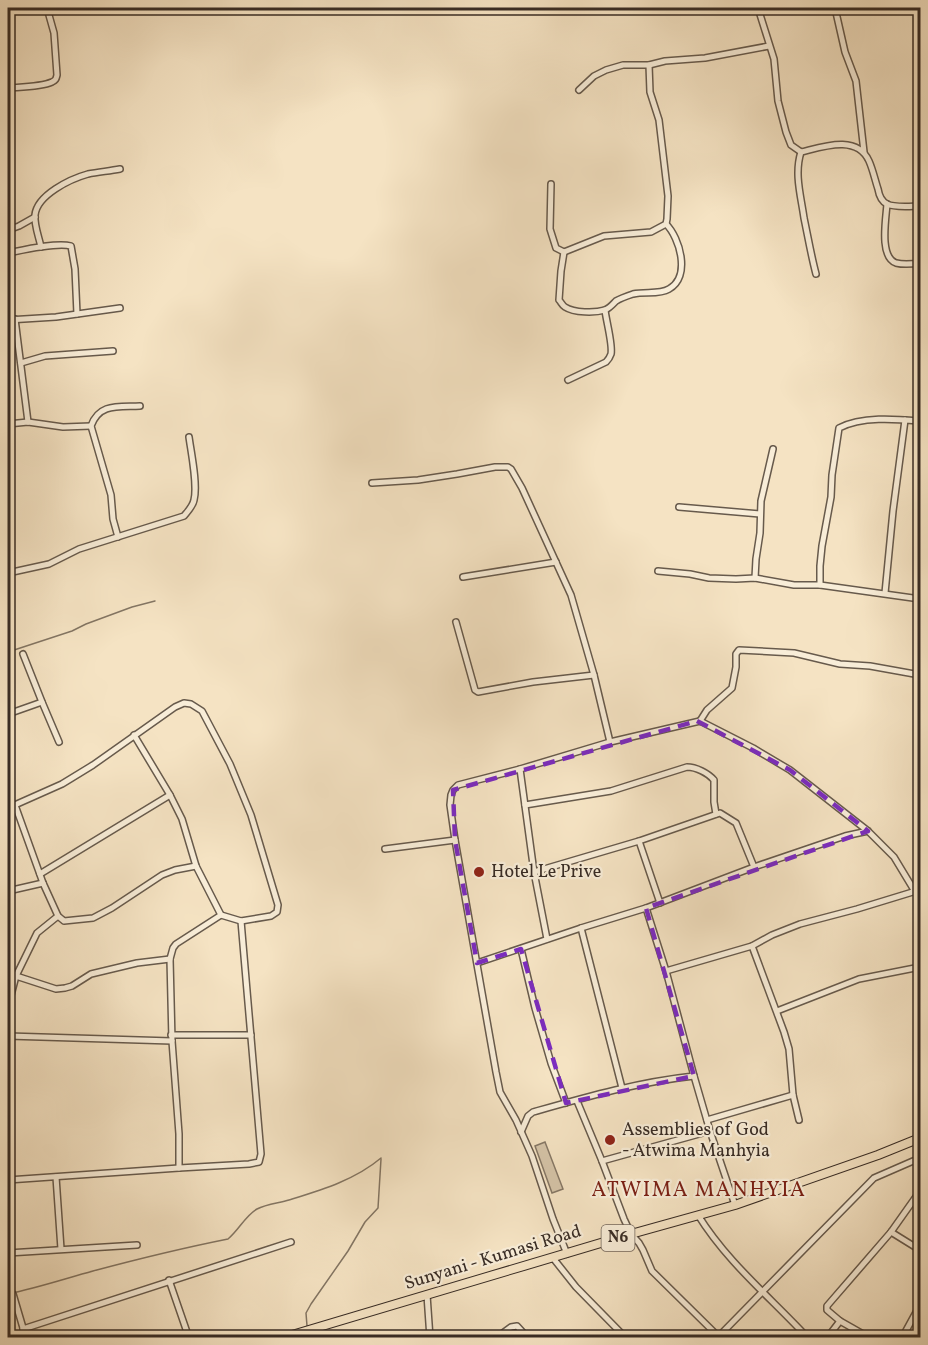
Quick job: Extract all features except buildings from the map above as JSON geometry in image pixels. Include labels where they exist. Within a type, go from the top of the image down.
[{"type":"main road","name":"Sunyani - Kumasi Road","points":[[282,1338],[735,1205],[921,1138]]},
{"type":"street","points":[[8,88],[44,84],[56,79],[54,33],[47,8]]},
{"type":"street","points":[[758,8],[774,59],[778,101],[791,145],[801,152],[835,145],[859,148],[868,159],[880,198],[887,204],[921,206]]},
{"type":"street","points":[[835,8],[845,52],[856,81],[864,154]]},
{"type":"street","points":[[579,90],[594,76],[623,65],[649,65],[705,58],[769,46]]},
{"type":"street","points":[[649,65],[650,92],[658,120],[668,196],[666,225]]},
{"type":"street","points":[[801,152],[798,161],[798,182],[816,274]]},
{"type":"street","points":[[41,247],[34,217],[36,210],[49,194],[66,182],[87,174],[120,170]]},
{"type":"street","points":[[551,184],[550,229],[556,248],[564,252],[604,236],[651,232],[666,225]]},
{"type":"street","points":[[887,204],[885,249],[889,258],[895,262],[921,263]]},
{"type":"street","points":[[8,230],[34,217]]},
{"type":"street","points":[[564,252],[559,300],[565,307],[582,312],[605,310],[617,300],[637,293],[663,292],[672,288],[679,280],[681,255],[672,230],[666,225]]},
{"type":"street","points":[[8,253],[67,244],[72,248],[77,314]]},
{"type":"street","points":[[8,320],[120,308]]},
{"type":"street","points":[[568,380],[606,362],[611,354],[605,310]]},
{"type":"street","points":[[15,319],[28,422]]},
{"type":"street","points":[[21,363],[45,356],[113,351]]},
{"type":"street","points":[[118,537],[113,519],[111,495],[91,426],[94,418],[101,411],[115,407],[140,406]]},
{"type":"street","points":[[820,585],[822,546],[831,497],[839,428],[859,422],[878,420],[921,421]]},
{"type":"street","points":[[885,593],[905,420]]},
{"type":"street","points":[[8,424],[28,422],[58,427],[91,426]]},
{"type":"street","points":[[8,546],[9,573],[49,564],[79,549],[184,516],[194,500],[196,490],[189,437]]},
{"type":"street","points":[[755,578],[762,493],[773,449]]},
{"type":"street","points":[[372,483],[418,480],[495,467],[508,467],[514,473],[571,595],[610,742]]},
{"type":"street","points":[[679,507],[760,514]]},
{"type":"street","points":[[463,577],[556,562]]},
{"type":"street","points":[[658,571],[709,578],[755,578],[794,585],[820,585],[921,599]]},
{"type":"street","points":[[456,622],[475,690],[478,692],[533,682],[594,675]]},
{"type":"street","points":[[700,721],[707,710],[732,688],[736,654],[739,650],[794,653],[840,664],[870,666],[921,675]]},
{"type":"street","points":[[23,654],[60,742]]},
{"type":"street","points":[[8,714],[42,702]]},
{"type":"street","points":[[8,808],[70,779],[175,707],[184,703],[191,704],[202,711],[230,764],[251,815],[278,905],[277,912],[271,916],[241,921],[221,915],[196,866],[182,819],[135,735]]},
{"type":"street","points":[[567,1254],[532,1156],[500,1092],[450,805],[453,790],[458,785],[610,742],[700,721],[790,770],[868,831],[894,857],[921,900]]},
{"type":"street","points":[[525,805],[611,791],[687,767],[695,768],[714,780],[716,814]]},
{"type":"street","points":[[520,769],[534,872],[547,939]]},
{"type":"street","points":[[40,874],[170,795]]},
{"type":"street","points":[[15,805],[43,882],[58,916],[64,921],[93,918],[162,875],[196,866]]},
{"type":"street","points":[[534,872],[639,841],[716,814],[725,816],[736,823],[754,867]]},
{"type":"street","points":[[477,963],[646,908],[844,836],[868,831]]},
{"type":"street","points":[[385,849],[455,840]]},
{"type":"street","points":[[639,841],[660,903]]},
{"type":"street","points":[[8,891],[43,882]]},
{"type":"street","points":[[666,971],[752,946],[800,924],[916,891]]},
{"type":"street","points":[[646,908],[666,971],[710,1131],[735,1205]]},
{"type":"street","points":[[178,1168],[179,1134],[171,1038],[170,959],[176,944],[221,915]]},
{"type":"street","points":[[8,1007],[16,976],[37,933],[58,916]]},
{"type":"street","points":[[8,1180],[259,1162],[261,1154],[241,921]]},
{"type":"street","points":[[581,928],[622,1088]]},
{"type":"street","points":[[752,946],[789,1049],[793,1095],[799,1120]]},
{"type":"street","points":[[520,949],[550,1063],[566,1103]]},
{"type":"street","points":[[16,976],[56,989],[72,986],[91,974],[136,963],[170,959]]},
{"type":"street","points":[[777,1011],[859,979],[921,968]]},
{"type":"street","points":[[8,1036],[171,1038],[251,1035]]},
{"type":"street","points":[[521,1132],[528,1116],[533,1113],[622,1088],[659,1080],[694,1076]]},
{"type":"street","points":[[707,1120],[793,1095]]},
{"type":"street","points":[[577,1101],[624,1219],[631,1234],[644,1250],[652,1271],[718,1337],[874,1178],[921,1158]]},
{"type":"street","points":[[602,1161],[710,1131]]},
{"type":"street","points":[[56,1177],[62,1249]]},
{"type":"street","points":[[870,1338],[840,1321],[827,1310],[827,1306],[891,1232],[921,1191]]},
{"type":"street","points":[[698,1215],[711,1235],[808,1338]]},
{"type":"street","points":[[891,1232],[921,1250]]},
{"type":"street","points":[[23,1329],[291,1242]]},
{"type":"street","points":[[8,1253],[137,1245]]},
{"type":"street","points":[[553,1258],[576,1287],[626,1338]]},
{"type":"street","points":[[169,1280],[189,1338]]},
{"type":"street","points":[[13,1294],[26,1338]]},
{"type":"street","points":[[427,1295],[430,1338]]},
{"type":"street","points":[[902,1338],[921,1305]]},
{"type":"street","points":[[827,1338],[840,1321]]},
{"type":"street","points":[[496,1338],[511,1327],[518,1326],[528,1338]]},
{"type":"highlighted area","points":[[697,721],[790,770],[868,831],[646,908],[694,1076],[566,1103],[521,949],[477,963],[455,840],[453,790]]},
{"type":"shaded area","points":[[545,1142],[563,1189],[552,1193],[535,1146]]},
{"type":"waterway","points":[[8,652],[72,631],[132,607],[155,601]]},
{"type":"waterway","points":[[8,1294],[144,1258],[228,1239],[257,1209],[337,1184],[371,1166],[381,1158]]},
{"type":"waterway","points":[[307,1326],[306,1313],[311,1304],[365,1222],[378,1208],[381,1159]]},
{"type":"place","name":"Hotel Le Prive","points":[[479,872]]},
{"type":"place","name":"Assemblies of God - Atwima Manhyia","points":[[610,1140]]},
{"type":"district","name":"ATWIMA MANHYIA","points":[[699,1190]]}]
